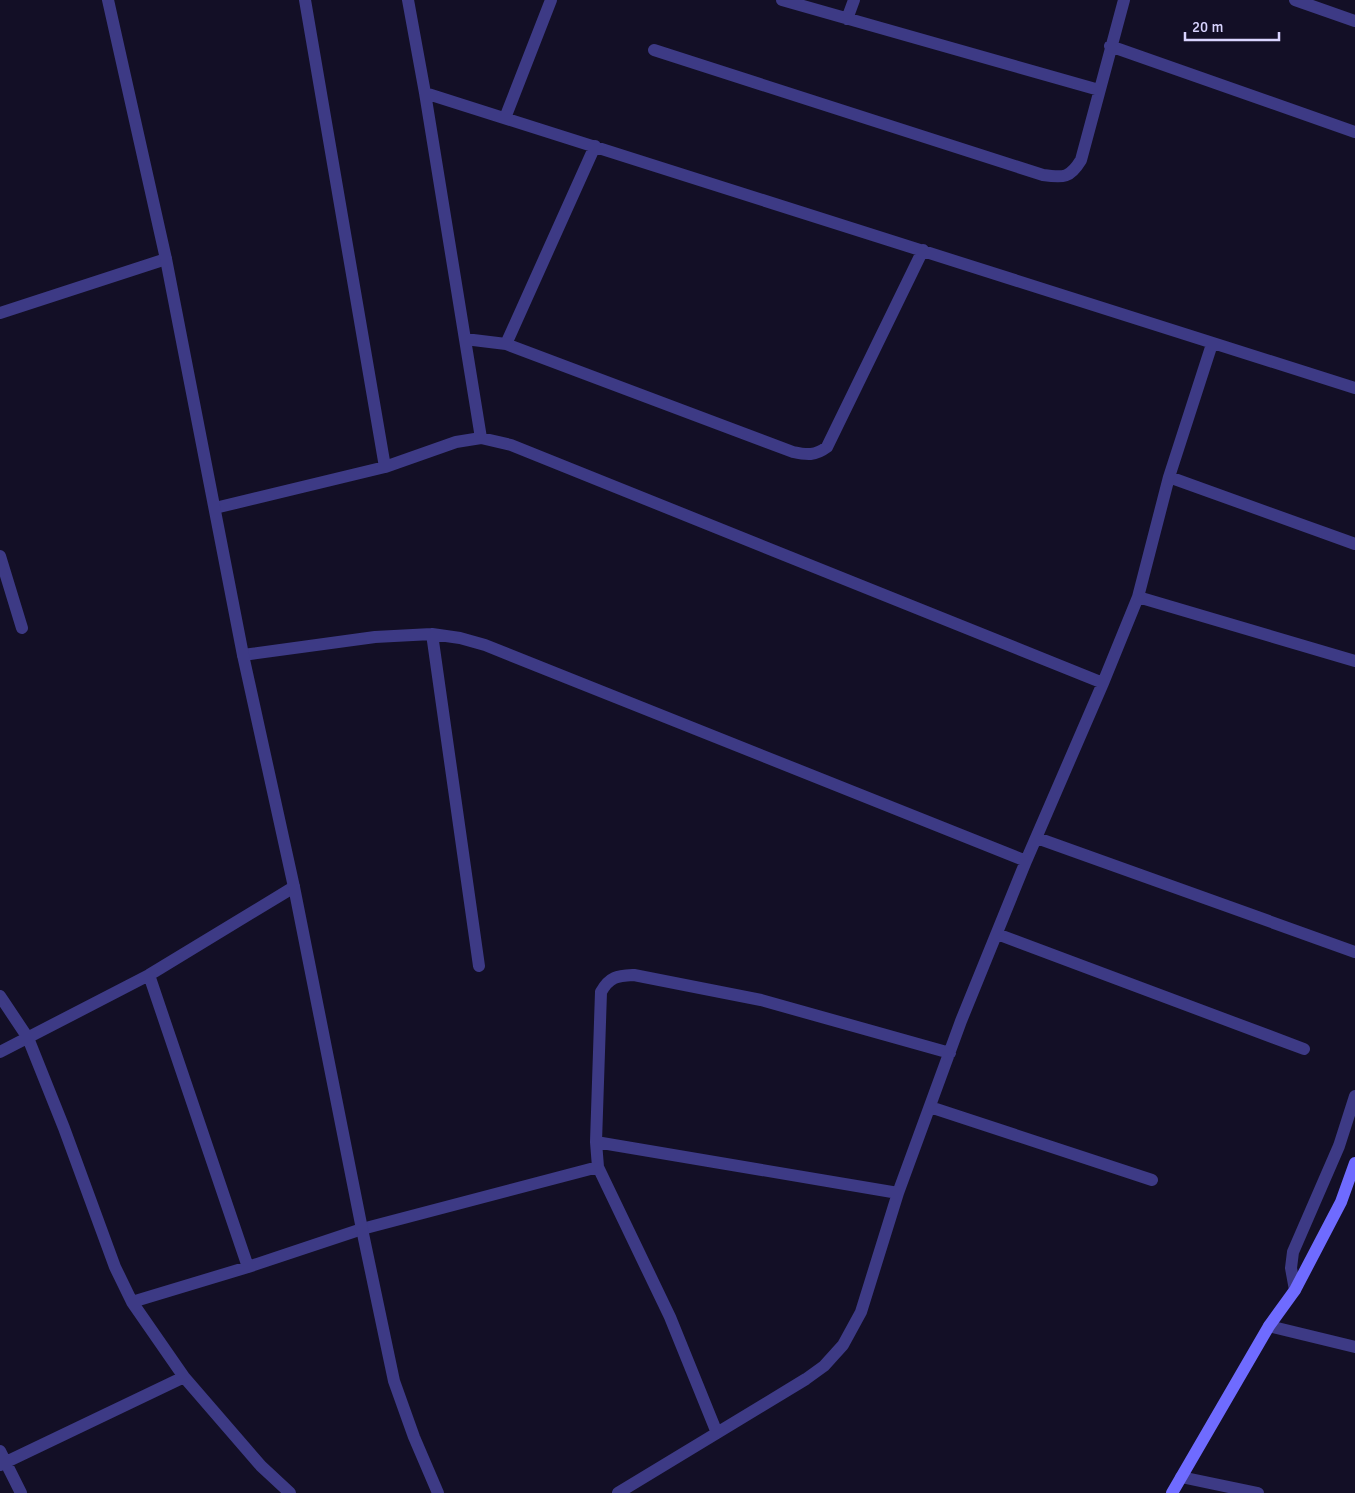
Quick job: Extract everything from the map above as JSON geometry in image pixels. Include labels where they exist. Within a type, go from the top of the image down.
[{"type":"main road","points":[[1172,1493],[1269,1326],[1295,1290],[1341,1202],[1355,1163]]},
{"type":"street","points":[[108,0],[166,259],[244,655],[294,887],[394,1380],[414,1437],[438,1493]]},
{"type":"street","points":[[305,0],[385,467]]},
{"type":"street","points":[[408,0],[481,438]]},
{"type":"street","points":[[505,118],[552,0]]},
{"type":"street","points":[[782,0],[1099,90]]},
{"type":"street","points":[[848,19],[854,0]]},
{"type":"street","points":[[654,50],[1043,175],[1062,177],[1074,172],[1082,160],[1110,46],[1124,0]]},
{"type":"street","points":[[1295,0],[1355,21]]},
{"type":"street","points":[[1110,46],[1355,132]]},
{"type":"street","points":[[425,93],[1355,388]]},
{"type":"street","points":[[506,344],[595,146]]},
{"type":"street","points":[[465,339],[506,344],[793,452],[806,455],[817,454],[827,447],[924,250]]},
{"type":"street","points":[[0,312],[166,259]]},
{"type":"street","points":[[618,1493],[806,1380],[824,1366],[843,1345],[861,1312],[898,1194],[950,1053],[1026,860],[1037,838],[1138,597],[1169,477],[1212,344]]},
{"type":"street","points":[[215,508],[385,467],[456,442],[481,438],[511,445],[1103,683]]},
{"type":"street","points":[[1169,477],[1355,544]]},
{"type":"street","points":[[0,556],[22,628]]},
{"type":"street","points":[[1138,597],[1355,661]]},
{"type":"street","points":[[244,655],[374,637],[432,634],[460,638],[485,645],[1026,860]]},
{"type":"street","points":[[432,634],[479,966]]},
{"type":"street","points":[[1037,838],[1355,952]]},
{"type":"street","points":[[0,1052],[149,975],[294,887]]},
{"type":"street","points":[[997,934],[1304,1049]]},
{"type":"street","points":[[149,975],[248,1267]]},
{"type":"street","points":[[717,1433],[670,1317],[598,1167],[596,1142],[601,992],[606,983],[616,976],[634,975],[761,1000],[950,1053]]},
{"type":"street","points":[[0,996],[28,1038],[64,1128],[115,1267],[132,1302],[184,1377],[261,1466],[290,1493]]},
{"type":"street","points":[[1295,1290],[1291,1268],[1293,1252],[1339,1146],[1355,1096]]},
{"type":"street","points":[[930,1107],[1152,1180]]},
{"type":"street","points":[[596,1142],[898,1194]]},
{"type":"street","points":[[132,1302],[248,1267],[362,1229],[598,1167]]},
{"type":"street","points":[[1269,1326],[1355,1347]]},
{"type":"street","points":[[21,1493],[2,1460],[184,1377]]},
{"type":"street","points":[[1181,1478],[1258,1493]]}]
